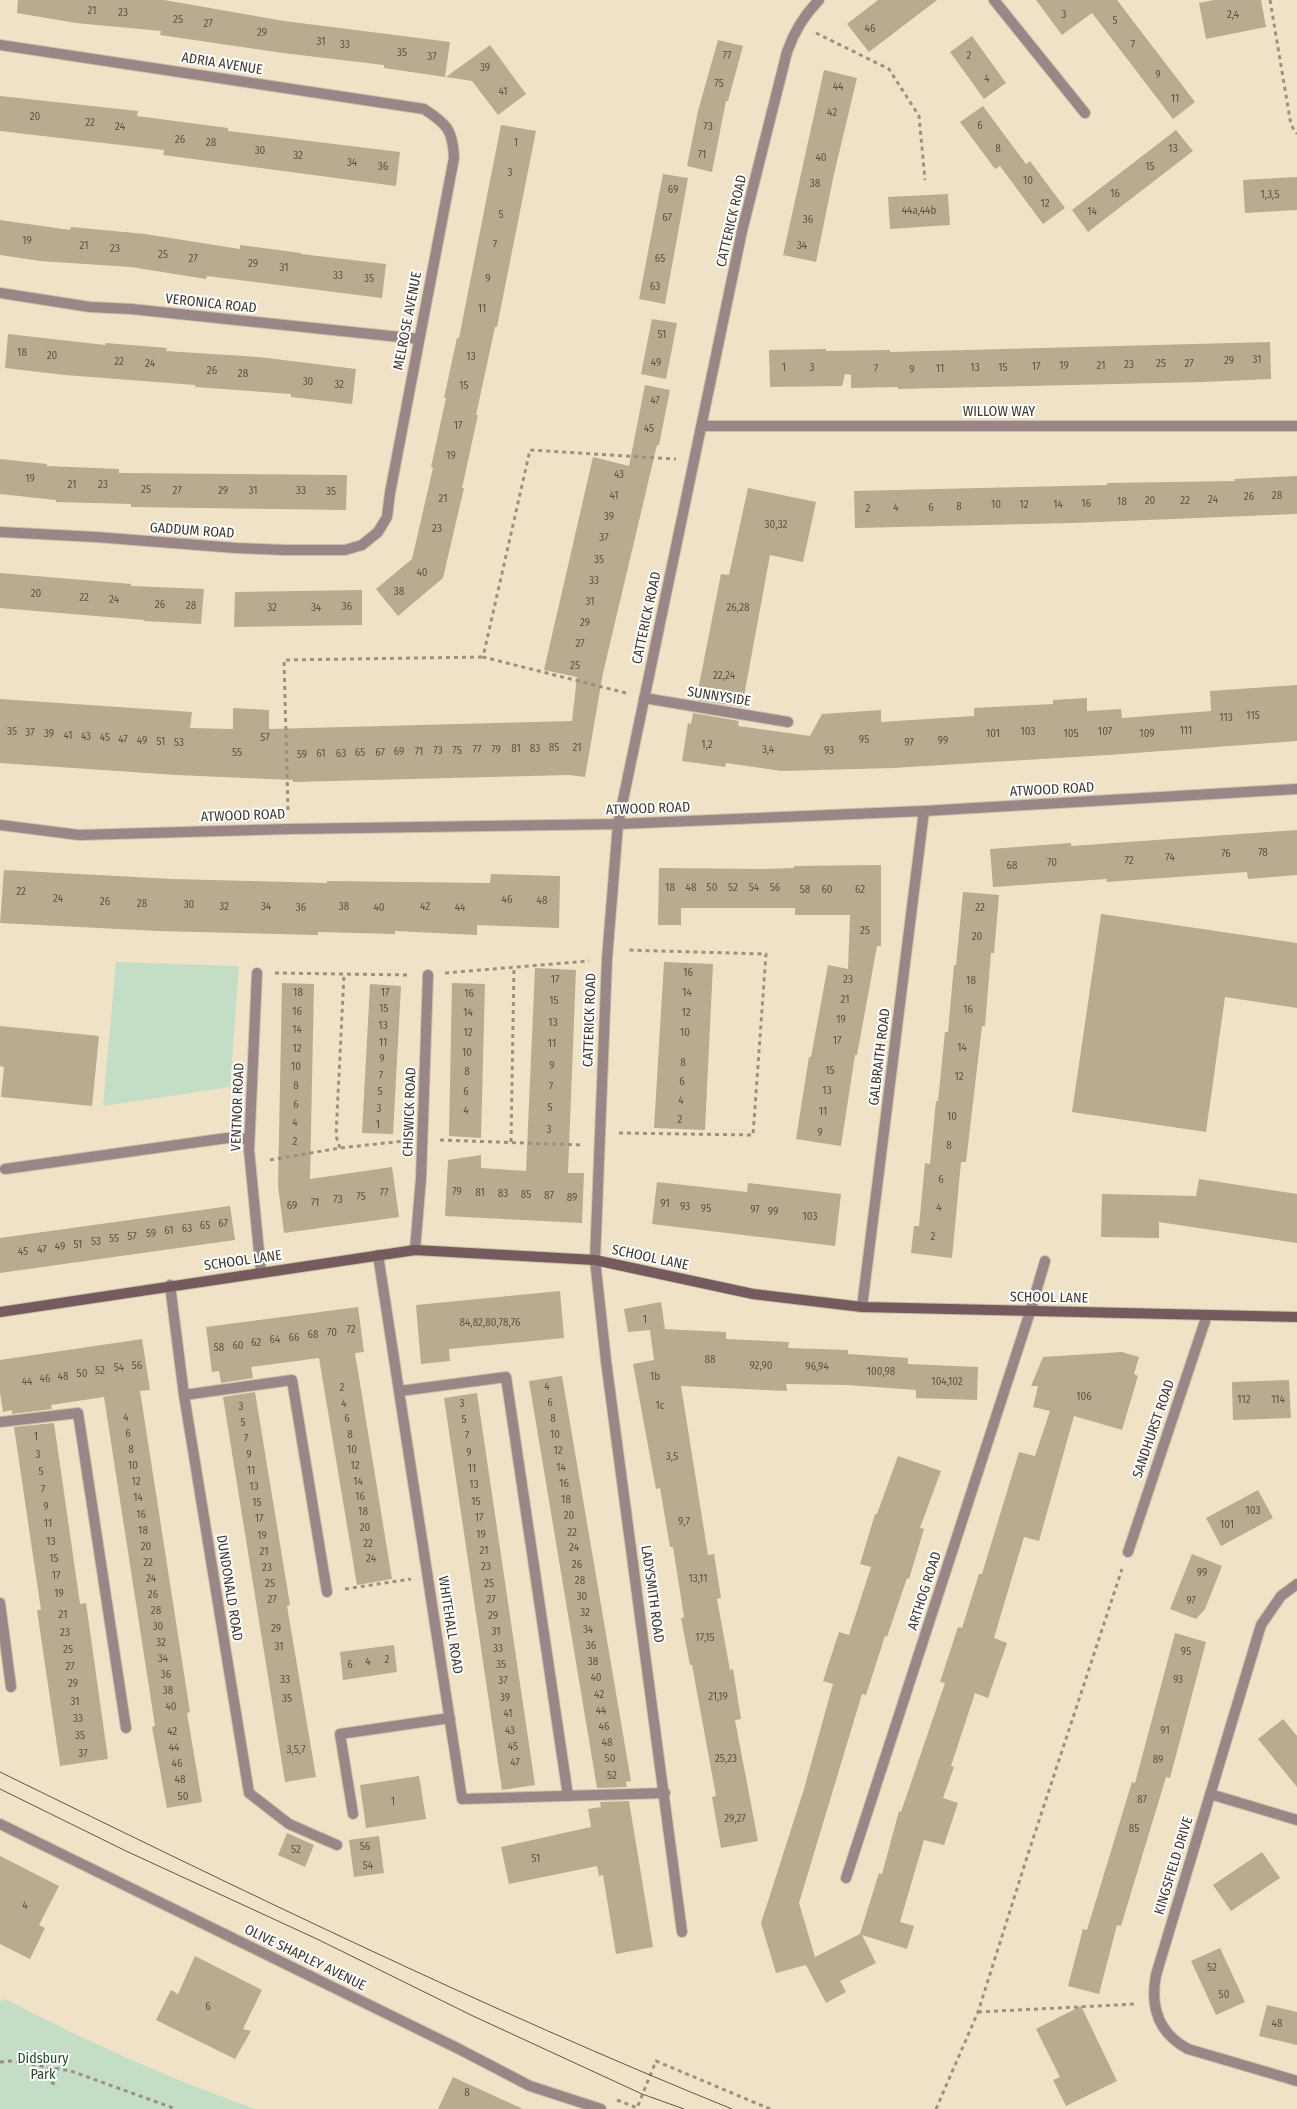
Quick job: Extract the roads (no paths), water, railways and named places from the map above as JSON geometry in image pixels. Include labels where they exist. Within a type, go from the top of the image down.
[{"type":"street","name":"CATTERICK ROAD","points":[[596,1260],[608,949],[618,824],[742,231],[788,52],[806,13],[819,0]]},
{"type":"street","points":[[994,0],[1085,113]]},
{"type":"street","name":"ADRIA AVENUE","points":[[0,45],[408,106],[424,109],[438,118]]},
{"type":"street","name":"MELROSE AVENUE","points":[[378,532],[387,517],[454,158],[453,139],[448,127],[438,118]]},
{"type":"street","name":"VERONICA ROAD","points":[[0,293],[90,307],[131,309],[419,339]]},
{"type":"street","name":"WILLOW WAY","points":[[702,426],[1297,426]]},
{"type":"street","name":"GADDUM ROAD","points":[[0,532],[285,550],[345,550],[362,545],[378,532]]},
{"type":"street","name":"SUNNYSIDE","points":[[644,698],[788,722]]},
{"type":"street","name":"ATWOOD ROAD","points":[[0,825],[79,835],[289,829],[618,824],[924,811],[1297,789]]},
{"type":"street","name":"GALBRAITH ROAD","points":[[862,1306],[924,811]]},
{"type":"street","name":"VENTNOR ROAD","points":[[257,973],[249,1139],[261,1272]]},
{"type":"street","name":"CHISWICK ROAD","points":[[415,1250],[419,1208],[428,975]]},
{"type":"street","points":[[5,1169],[227,1138],[249,1139]]},
{"type":"street","name":"SCHOOL LANE","points":[[0,1312],[170,1285],[415,1250],[596,1260],[753,1294],[862,1306],[1030,1312],[1297,1316]]},
{"type":"street","name":"WHITEHALL ROAD","points":[[378,1255],[462,1799],[665,1793]]},
{"type":"street","name":"LADYSMITH ROAD","points":[[596,1260],[606,1361],[682,1932]]},
{"type":"street","name":"ARTHOG ROAD","points":[[846,1878],[1045,1261]]},
{"type":"street","name":"DUNDONALD ROAD","points":[[170,1285],[184,1395],[249,1793],[289,1824],[337,1845]]},
{"type":"street","name":"SANDHURST ROAD","points":[[1128,1552],[1207,1315]]},
{"type":"street","points":[[400,1391],[506,1377],[568,1796]]},
{"type":"street","points":[[184,1395],[292,1380],[328,1592]]},
{"type":"street","points":[[0,1422],[78,1413],[126,1728]]},
{"type":"street","name":"KINGSFIELD DRIVE","points":[[1297,1584],[1282,1596],[1261,1625],[1156,1975],[1154,2002],[1156,2014],[1164,2029],[1177,2043],[1188,2049],[1297,2081]]},
{"type":"street","points":[[0,1603],[11,1687]]},
{"type":"street","points":[[352,1814],[340,1734],[450,1718]]},
{"type":"street","points":[[1210,1794],[1297,1820]]},
{"type":"street","name":"OLIVE SHAPLEY AVENUE","points":[[0,1824],[530,2086],[601,2109]]},
{"type":"tram line","points":[[0,1772],[363,1947],[546,2030],[732,2109]]},
{"type":"tram line","points":[[0,1789],[126,1851],[317,1939],[473,2016],[642,2094],[684,2109]]},
{"type":"park label","name":"Didsbury Park","points":[[43,2068]]}]
